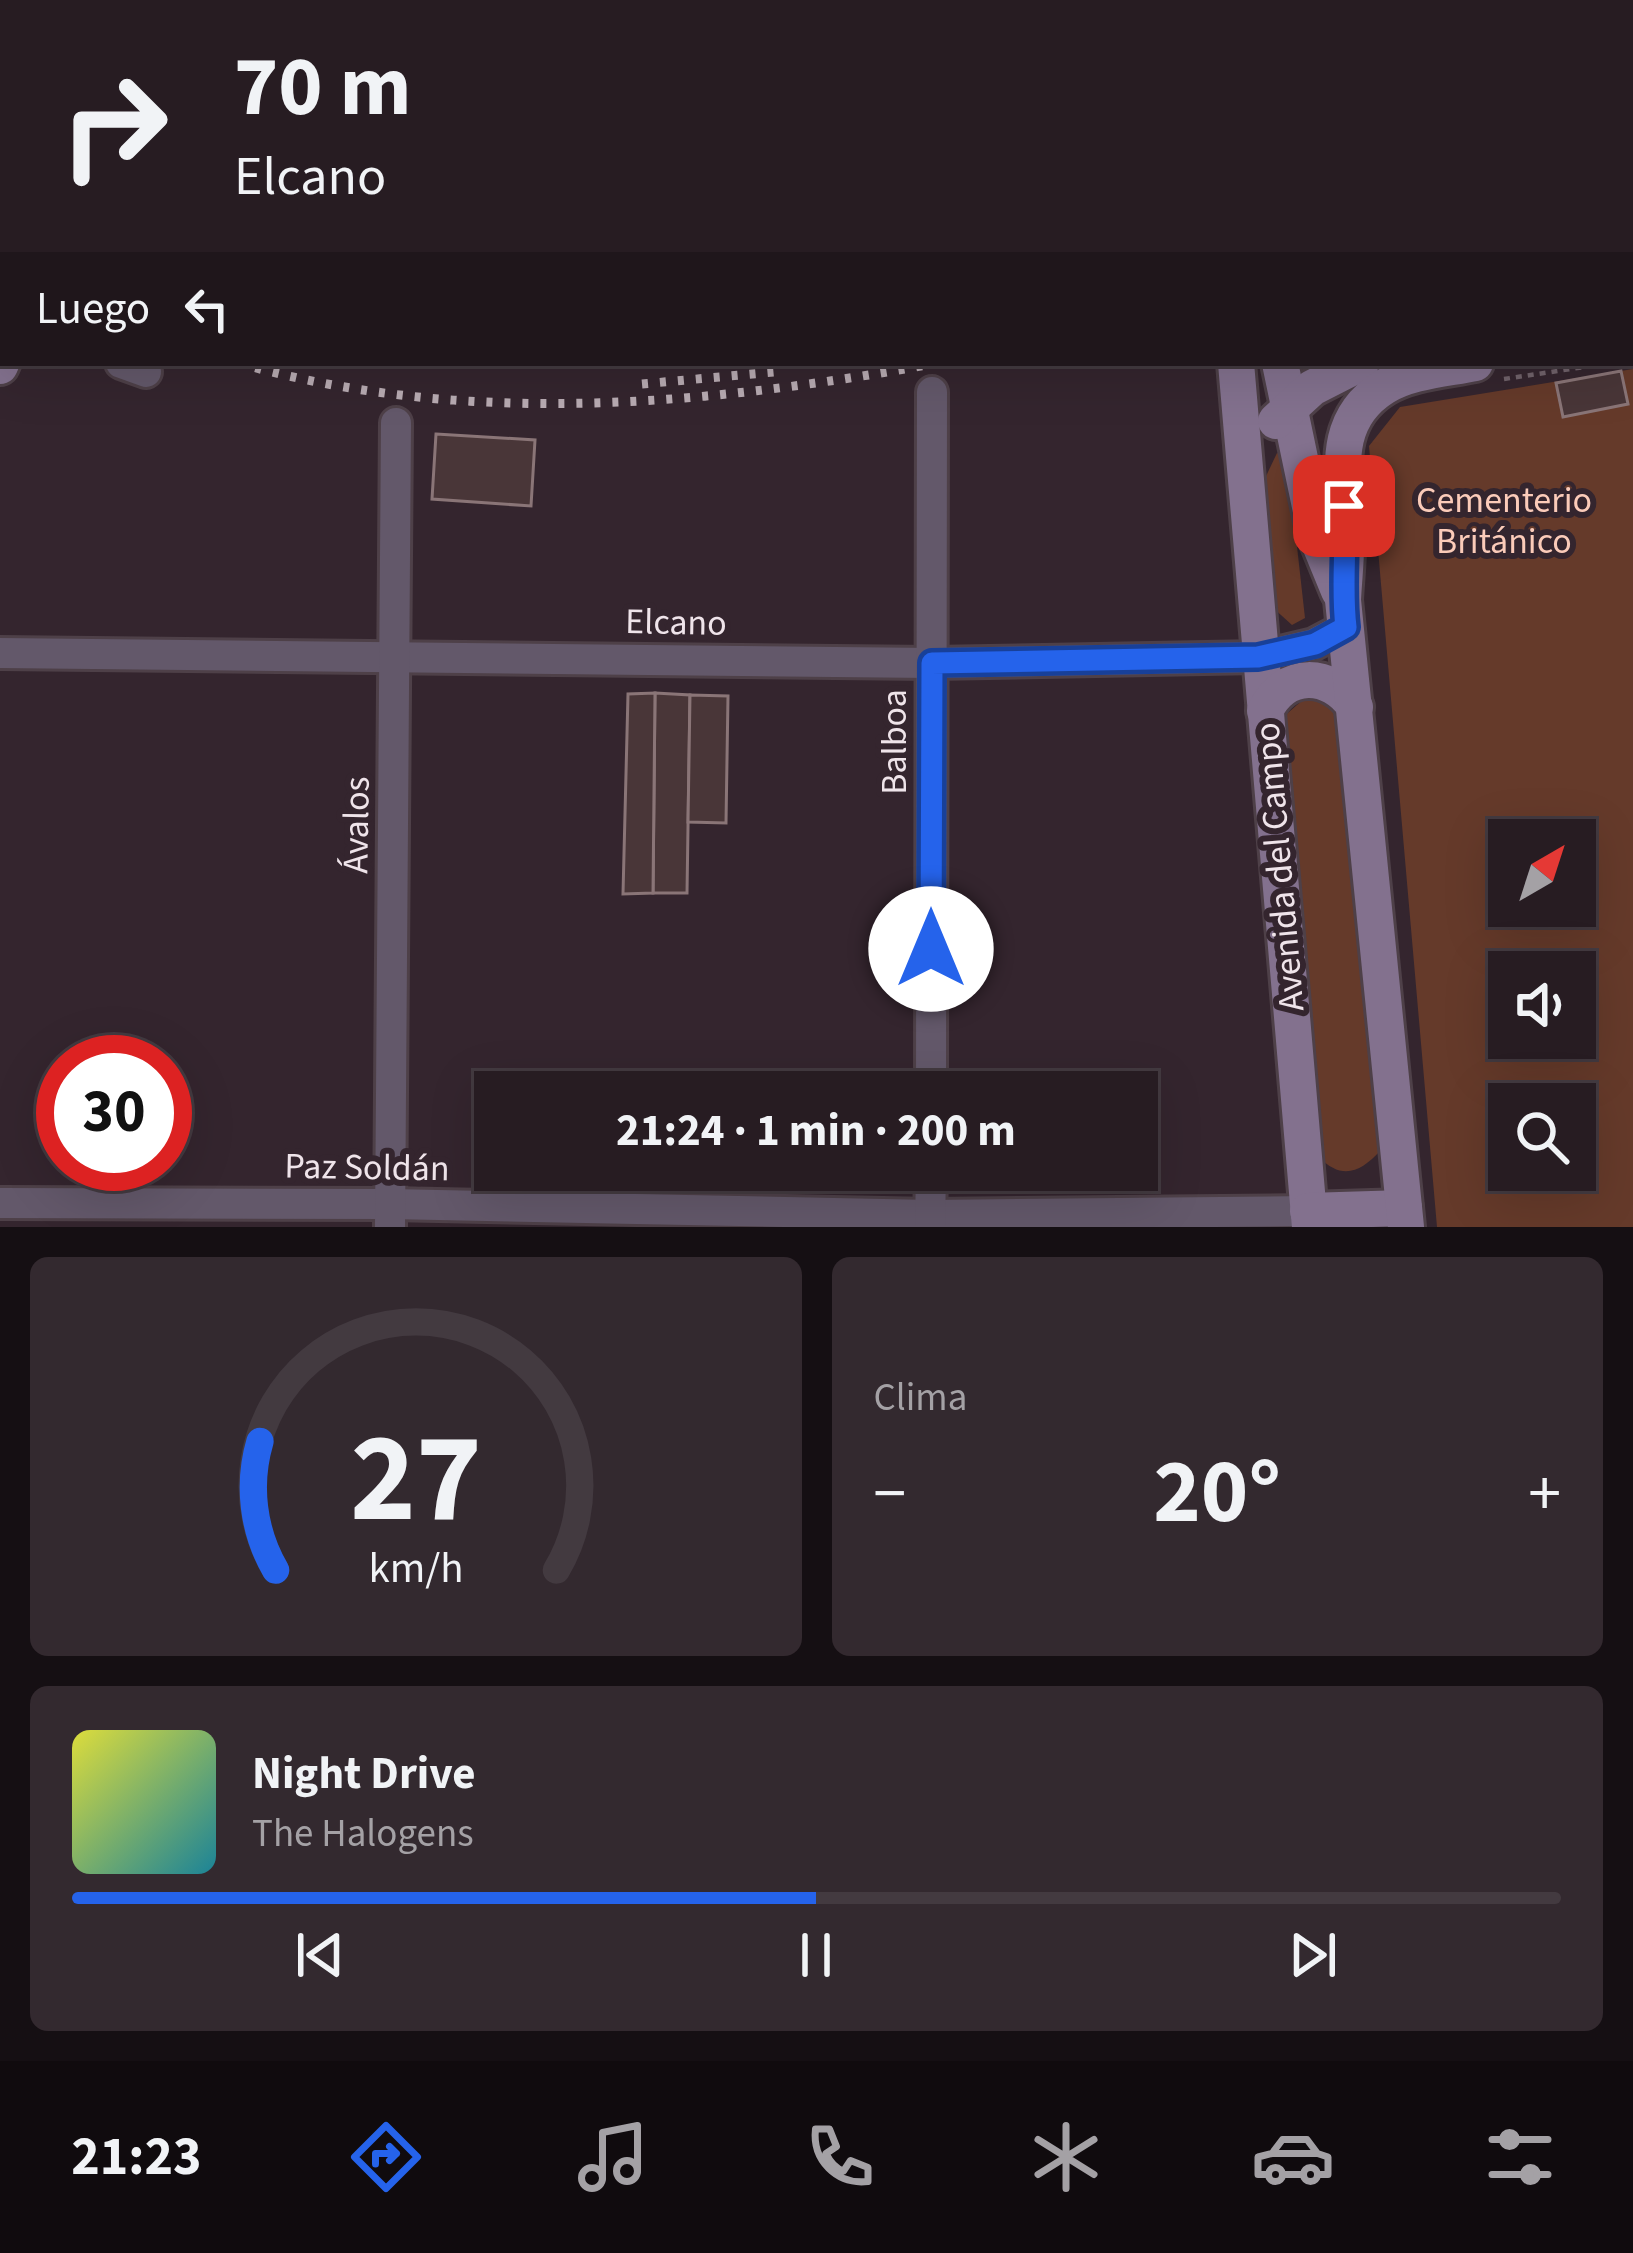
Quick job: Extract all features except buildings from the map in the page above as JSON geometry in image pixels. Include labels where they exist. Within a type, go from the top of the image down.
[{"type":"main road","name":"Avenida del Campo","points":[[1236,366],[1309,1219]]},
{"type":"main road","points":[[1281,366],[1316,536],[1344,614]]},
{"type":"main road","points":[[1246,463],[1289,406],[1325,380],[1487,372]]},
{"type":"main road","points":[[1309,1219],[1405,1217],[1344,614],[1341,453],[1345,433],[1373,375]]},
{"type":"main road","points":[[1265,711],[1281,688],[1308,679],[1336,686],[1354,707]]},
{"type":"street","name":"Balboa","points":[[931,1071],[932,392]]},
{"type":"street","name":"Ávalos","points":[[390,1216],[396,423]]},
{"type":"street","name":"Elcano","points":[[0,653],[932,663],[1258,657],[1315,644],[1344,614]]},
{"type":"street","points":[[930,1221],[931,1191]]},
{"type":"street","name":"Paz Soldán","points":[[0,1203],[390,1216],[1309,1219]]},
{"type":"path","points":[[1487,372],[1570,366]]},
{"type":"green space","name":"Cementerio Británico","points":[[1633,369],[1633,1227],[1437,1227],[1369,446],[1400,407]]},
{"type":"green space","points":[[1277,453],[1287,457],[1305,618],[1292,625],[1271,606],[1259,491]]},
{"type":"green space","points":[[1305,698],[1323,700],[1341,713],[1381,1150],[1351,1171],[1336,1169],[1319,1157],[1282,718]]},
{"type":"railway","points":[[251,366],[324,383],[499,403],[676,399],[921,366]]},
{"type":"railway","points":[[642,384],[785,371]]},
{"type":"route","points":[[931,949],[932,663],[1258,657],[1315,644],[1346,627],[1344,506]]}]
